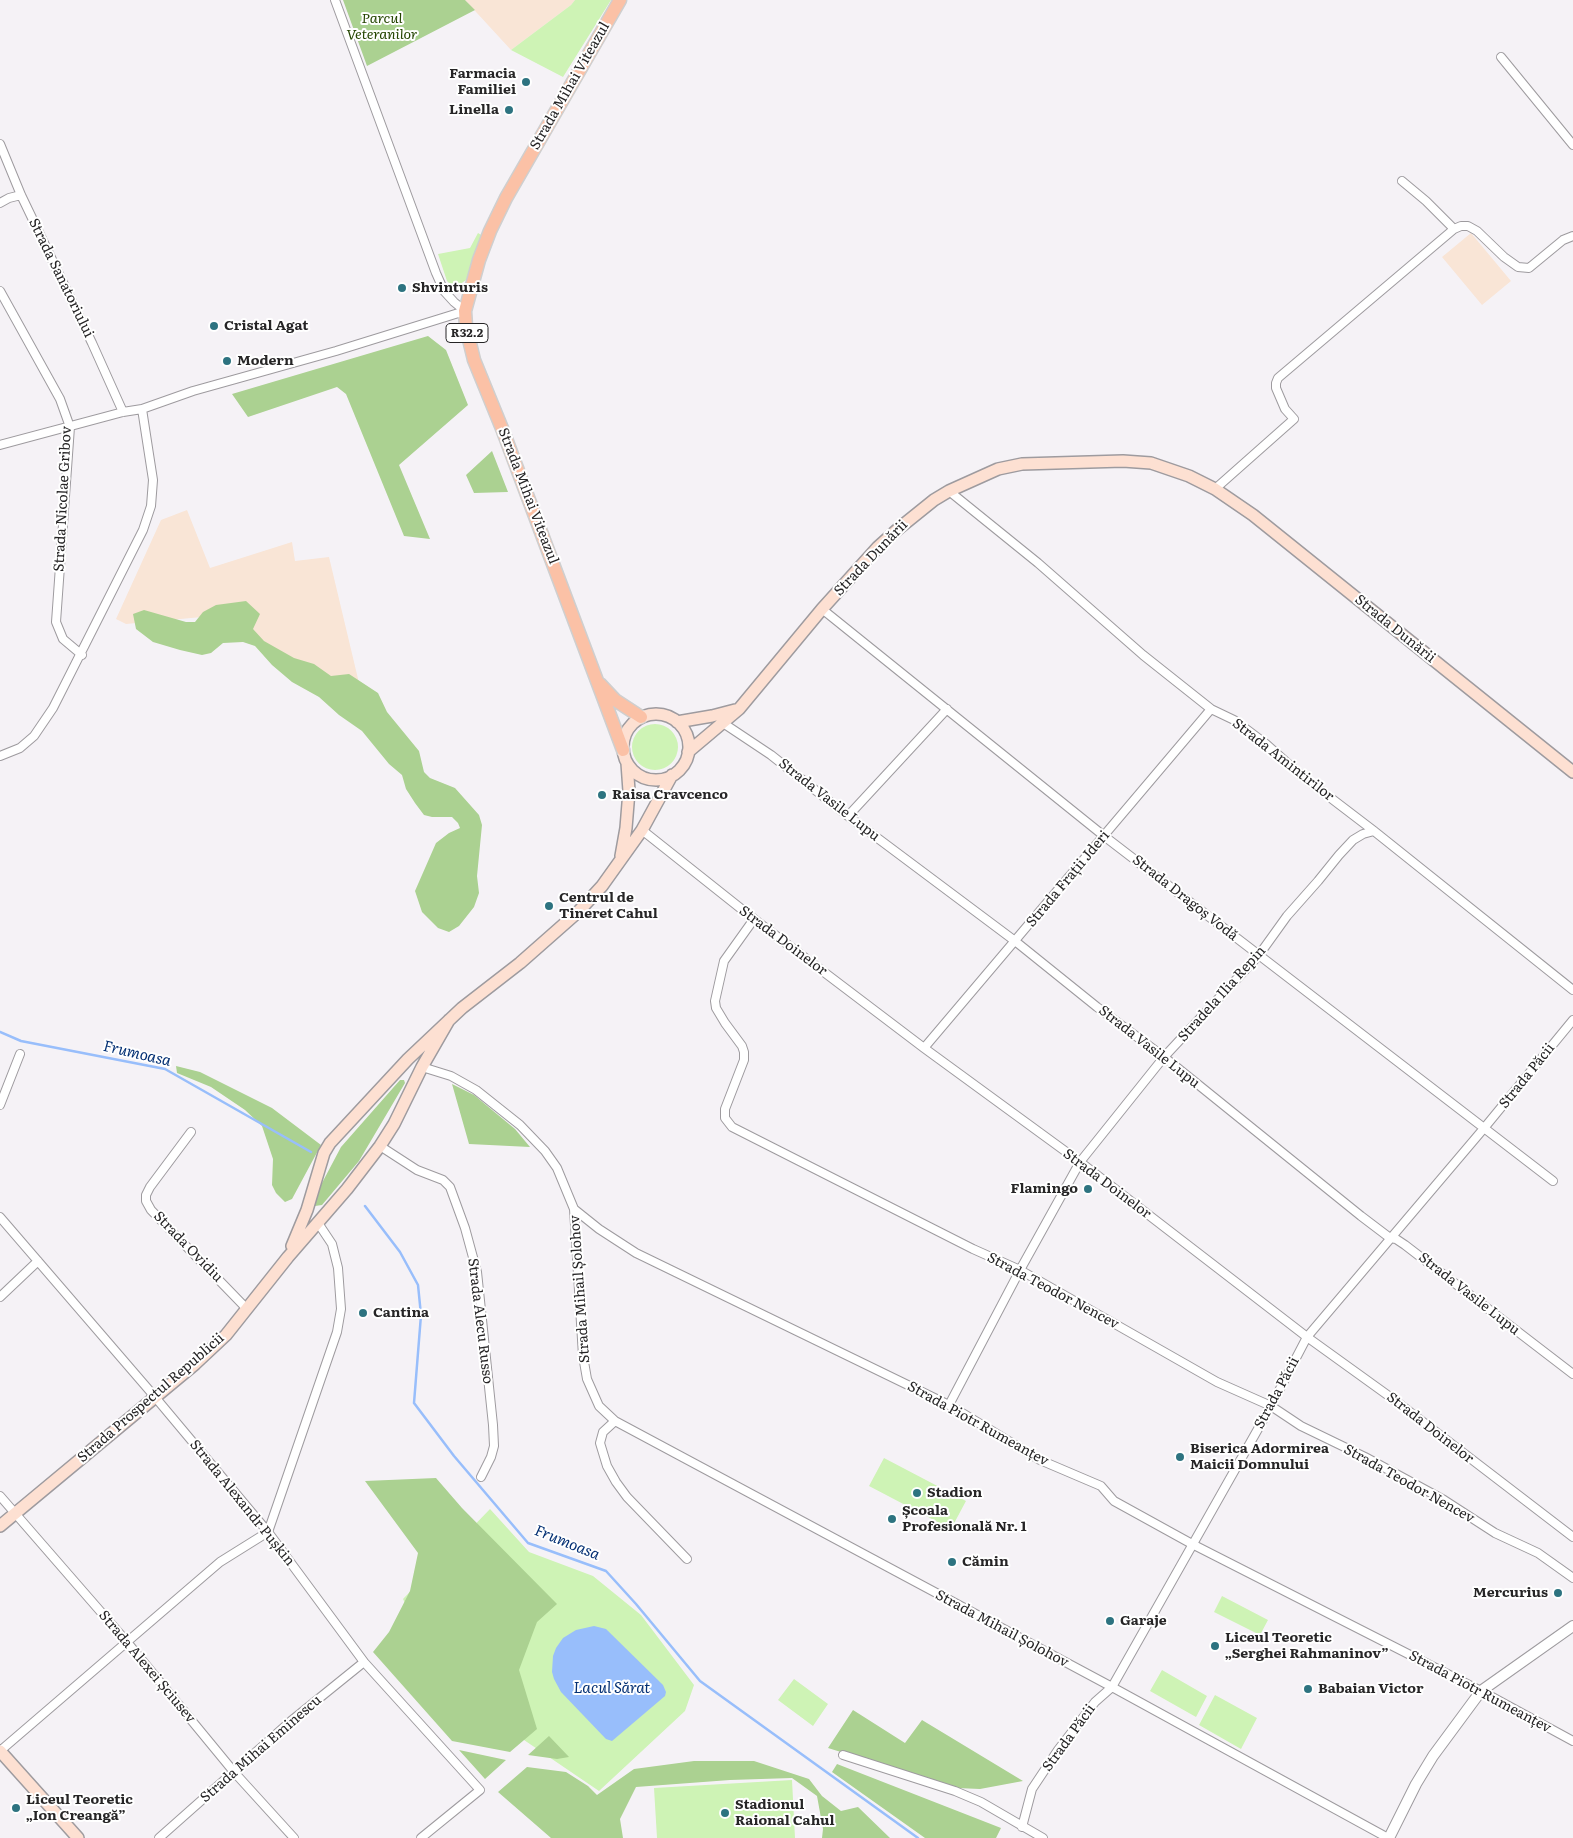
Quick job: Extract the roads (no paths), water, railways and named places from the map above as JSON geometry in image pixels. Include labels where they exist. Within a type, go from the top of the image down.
[{"type":"main road","name":"Strada Mihai Viteazul","points":[[620,0],[506,198],[479,260],[464,311],[474,360],[503,431],[625,756]]},
{"type":"main road","name":"Strada Dunării","points":[[688,752],[739,709],[822,609],[878,547],[919,512],[949,491],[998,469],[1022,464],[1123,461],[1152,463],[1190,476],[1215,489],[1253,514],[1573,772]]},
{"type":"main road","name":"Strada Mihai Viteazul","points":[[596,681],[615,700],[641,717]]},
{"type":"main road","points":[[677,722],[739,709]]},
{"type":"main road","points":[[650,714],[669,716],[677,722],[686,733],[688,743],[688,752],[682,766],[672,776],[662,779],[646,778],[637,774],[625,756],[624,738],[628,728],[641,717],[650,714]]},
{"type":"main road","name":"Strada Prospectul Republicii","points":[[621,860],[629,792],[625,756]]},
{"type":"main road","name":"Strada Prospectul Republicii","points":[[288,1257],[309,1205],[327,1148],[395,1073],[449,1020],[520,964],[566,924],[602,886],[642,830],[672,776]]},
{"type":"main road","name":"Strada Prospectul Republicii","points":[[0,1526],[212,1348],[247,1309],[288,1257],[347,1189],[380,1146],[394,1124],[422,1067],[449,1020]]},
{"type":"main road","points":[[395,1073],[406,1073],[410,1076],[412,1088]]},
{"type":"main road","points":[[309,1205],[321,1219]]},
{"type":"main road","points":[[0,1751],[78,1838]]},
{"type":"street","points":[[1,444],[123,412],[142,409],[193,391],[336,351],[464,311],[444,291],[436,273],[335,0]]},
{"type":"street","points":[[1501,57],[1573,144]]},
{"type":"street","name":"Strada Sanatoriului","points":[[0,144],[20,195],[89,336],[123,412]]},
{"type":"street","points":[[1402,181],[1454,229]]},
{"type":"street","points":[[0,203],[20,195]]},
{"type":"street","points":[[1215,489],[1294,419],[1285,409],[1276,388],[1278,378],[1423,258],[1454,229],[1468,226],[1477,231],[1504,257],[1518,267],[1529,268],[1564,240],[1573,236]]},
{"type":"street","name":"Strada Nicolae Gribov","points":[[0,291],[60,399],[70,427],[56,622],[63,639],[82,654]]},
{"type":"street","points":[[0,756],[20,748],[34,736],[53,708],[82,654],[143,530],[151,506],[153,480],[142,409]]},
{"type":"street","name":"Strada Amintirilor","points":[[949,491],[1038,563],[1142,655],[1211,709],[1234,720],[1573,990]]},
{"type":"street","name":"Strada Dragoș Vodă","points":[[822,609],[1104,836],[1553,1181]]},
{"type":"street","points":[[848,816],[947,709]]},
{"type":"street","name":"Strada Frații Jderi","points":[[924,1048],[1211,709]]},
{"type":"street","name":"Strada Vasile Lupu","points":[[723,723],[771,755],[848,816],[1015,941],[1390,1238],[1396,1239],[1405,1245],[1573,1374]]},
{"type":"street","name":"Strada Doinelor","points":[[642,830],[754,919],[924,1048],[1080,1162],[1307,1337],[1392,1399],[1573,1537]]},
{"type":"street","name":"Stradela Ilia Repin","points":[[950,1405],[1020,1270],[1080,1162],[1164,1058],[1259,954],[1287,916],[1339,855],[1353,840],[1363,834],[1374,831]]},
{"type":"street","name":"Strada Teodor Nencev","points":[[754,919],[724,961],[715,1001],[716,1008],[742,1046],[744,1052],[744,1060],[724,1109],[725,1118],[732,1127],[1020,1270],[1217,1382],[1271,1406],[1301,1426],[1444,1500],[1496,1533],[1538,1553],[1573,1578]]},
{"type":"street","name":"Strada Păcii","points":[[1022,1827],[1032,1789],[1058,1750],[1090,1709],[1112,1687],[1271,1406],[1307,1337],[1485,1128],[1573,1020]]},
{"type":"street","points":[[0,1105],[20,1054]]},
{"type":"street","name":"Strada Piotr Rumeanțev","points":[[422,1067],[450,1076],[476,1090],[520,1125],[545,1151],[557,1168],[574,1208],[599,1229],[636,1253],[950,1405],[1040,1460],[1101,1486],[1114,1502],[1192,1544],[1482,1691],[1573,1741]]},
{"type":"street","name":"Strada Ovidiu","points":[[191,1132],[150,1187],[146,1195],[146,1201],[151,1210],[247,1309]]},
{"type":"street","name":"Strada Alecu Russo","points":[[380,1146],[417,1170],[443,1180],[450,1187],[465,1228],[477,1272],[493,1424],[494,1446],[491,1457],[480,1477]]},
{"type":"street","name":"Strada Mihail Șolohov","points":[[574,1208],[583,1356],[587,1380],[599,1406],[614,1421],[1112,1687],[1388,1838]]},
{"type":"street","name":"Strada Alexandr Pușkin","points":[[0,1217],[268,1532],[364,1662],[480,1790],[421,1838]]},
{"type":"street","points":[[0,1751],[220,1562],[268,1532],[336,1332],[341,1309],[338,1268],[332,1244],[321,1219]]},
{"type":"street","points":[[0,1296],[38,1262]]},
{"type":"street","points":[[614,1421],[603,1432],[600,1443],[607,1466],[627,1497],[687,1559]]},
{"type":"street","name":"Strada Alexei Șciusev","points":[[0,1496],[127,1642],[234,1772],[294,1838]]},
{"type":"street","points":[[1388,1838],[1433,1756],[1482,1691],[1573,1626]]},
{"type":"street","name":"Strada Mihai Eminescu","points":[[159,1838],[291,1720],[364,1662]]},
{"type":"street","points":[[843,1756],[956,1791],[980,1802],[1043,1838]]},
{"type":"water","name":"Lacul Sărat","points":[[594,1626],[606,1629],[663,1685],[666,1692],[665,1696],[612,1741],[606,1739],[561,1692],[552,1672],[553,1656],[563,1638],[576,1630]]},
{"type":"waterway","name":"Frumoasa","points":[[0,1032],[21,1041],[165,1069],[311,1152]]},
{"type":"waterway","name":"Frumoasa","points":[[365,1206],[400,1252],[418,1285],[421,1315],[414,1403],[454,1456],[528,1543],[606,1571],[700,1681],[918,1838]]},
{"type":"place","name":"Farmacia Familiei","points":[[526,82]]},
{"type":"place","name":"Linella","points":[[509,110]]},
{"type":"place","name":"Shvinturis","points":[[402,288]]},
{"type":"place","name":"Cristal Agat","points":[[214,326]]},
{"type":"place","name":"Modern","points":[[227,361]]},
{"type":"place","name":"Raisa Cravcenco","points":[[602,795]]},
{"type":"place","name":"Centrul de Tineret Cahul","points":[[549,906]]},
{"type":"place","name":"Flamingo","points":[[1088,1189]]},
{"type":"place","name":"Cantina","points":[[363,1313]]},
{"type":"place","name":"Biserica Adormirea Maicii Domnului","points":[[1180,1457]]},
{"type":"place","name":"Stadion","points":[[917,1493]]},
{"type":"place","name":"Școala Profesională Nr. 1","points":[[892,1519]]},
{"type":"place","name":"Cămin","points":[[952,1562]]},
{"type":"place","name":"Mercurius","points":[[1558,1593]]},
{"type":"place","name":"Garaje","points":[[1110,1621]]},
{"type":"place","name":"Liceul Teoretic „Serghei Rahmaninov”","points":[[1215,1646]]},
{"type":"place","name":"Babaian Victor","points":[[1308,1689]]},
{"type":"place","name":"Liceul Teoretic „Ion Creangă”","points":[[16,1808]]},
{"type":"place","name":"Stadionul Raional Cahul","points":[[725,1813]]},
{"type":"park label","name":"Parcul Veteranilor","points":[[382,28]]}]
